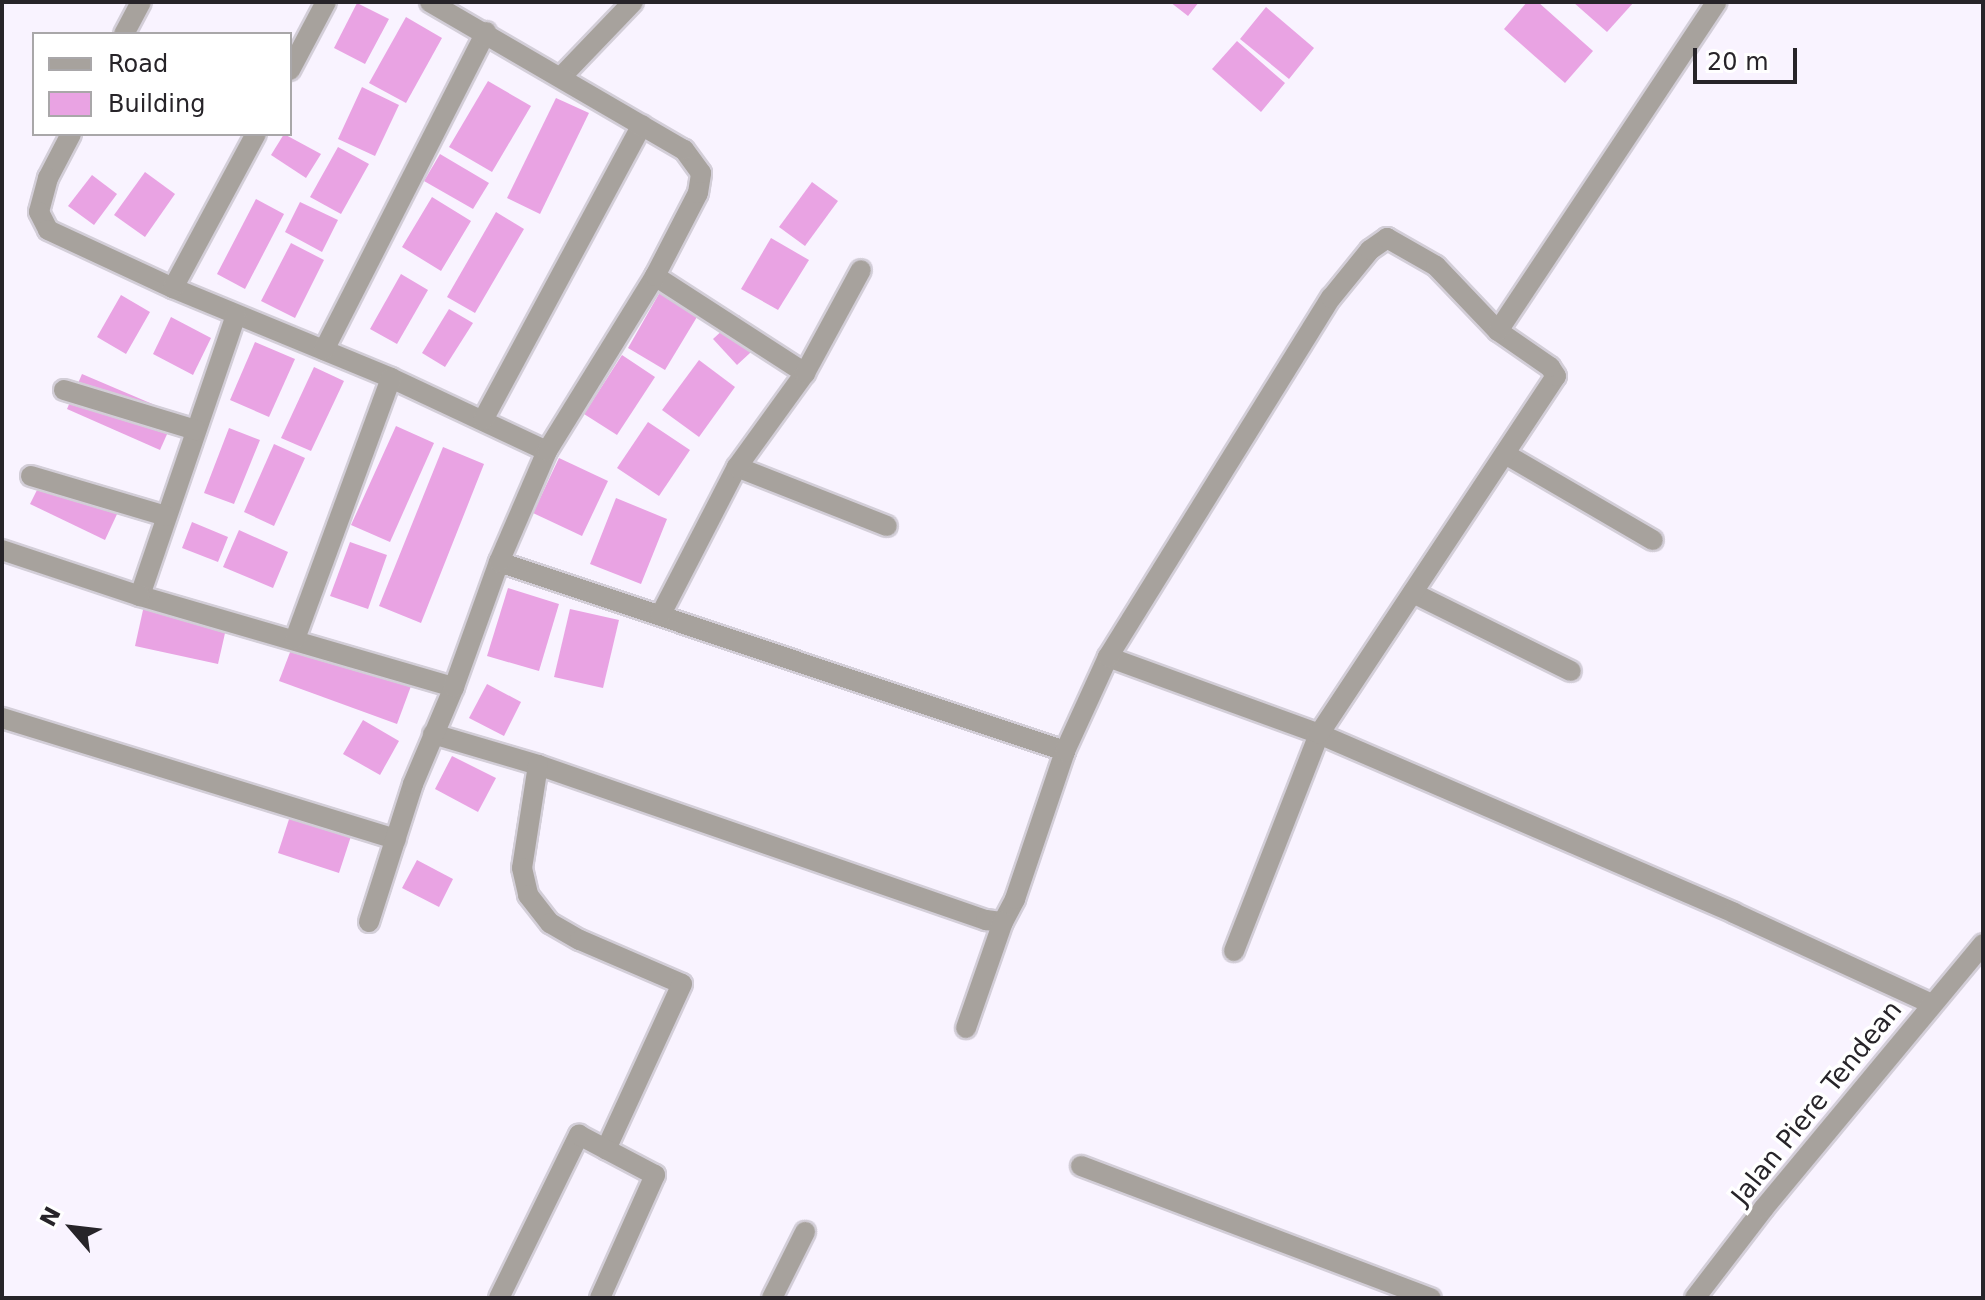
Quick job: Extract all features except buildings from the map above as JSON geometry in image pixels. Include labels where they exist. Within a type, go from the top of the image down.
[{"type":"street","points":[[125,32],[141,2]]},
{"type":"street","points":[[292,66],[326,2]]},
{"type":"street","points":[[369,922],[433,734],[454,687],[499,562],[547,451],[655,276],[698,193],[701,173],[684,150],[430,2]]},
{"type":"street","points":[[561,77],[633,2]]},
{"type":"street","points":[[1498,331],[1717,2]]},
{"type":"street","points":[[324,350],[486,32]]},
{"type":"street","points":[[483,420],[642,125]]},
{"type":"street","points":[[70,136],[48,178],[39,212],[48,230],[173,288],[391,378],[547,451]]},
{"type":"street","points":[[173,288],[255,136]]},
{"type":"street","points":[[966,1028],[1003,922],[1015,899],[1065,751],[1108,657],[1331,298],[1370,250],[1387,238],[1436,266],[1498,331],[1550,367],[1556,376],[1319,734],[1234,951]]},
{"type":"street","points":[[661,614],[737,467],[805,373],[861,270]]},
{"type":"street","points":[[655,276],[805,373]]},
{"type":"street","points":[[140,596],[236,315]]},
{"type":"street","points":[[295,639],[391,378]]},
{"type":"street","points":[[64,390],[196,430]]},
{"type":"street","points":[[1505,454],[1653,540]]},
{"type":"street","points":[[737,467],[887,526]]},
{"type":"street","points":[[31,476],[166,516]]},
{"type":"street","points":[[2,550],[140,596],[454,687]]},
{"type":"street","points":[[499,562],[1065,751]]},
{"type":"street","points":[[1413,593],[1571,671]]},
{"type":"street","points":[[1108,657],[1319,734],[1734,913],[1932,1004]]},
{"type":"street","points":[[2,718],[396,839]]},
{"type":"street","points":[[433,734],[538,765],[986,920],[1003,922]]},
{"type":"street","points":[[538,765],[522,868],[528,895],[550,923],[580,940],[682,984],[606,1149]]},
{"type":"street","name":"Jalan Piere Tendean","points":[[1695,1298],[1983,944]]},
{"type":"street","points":[[499,1298],[579,1135],[655,1175],[600,1298]]},
{"type":"street","points":[[1081,1166],[1431,1298]]},
{"type":"street","points":[[772,1298],[805,1232]]}]
